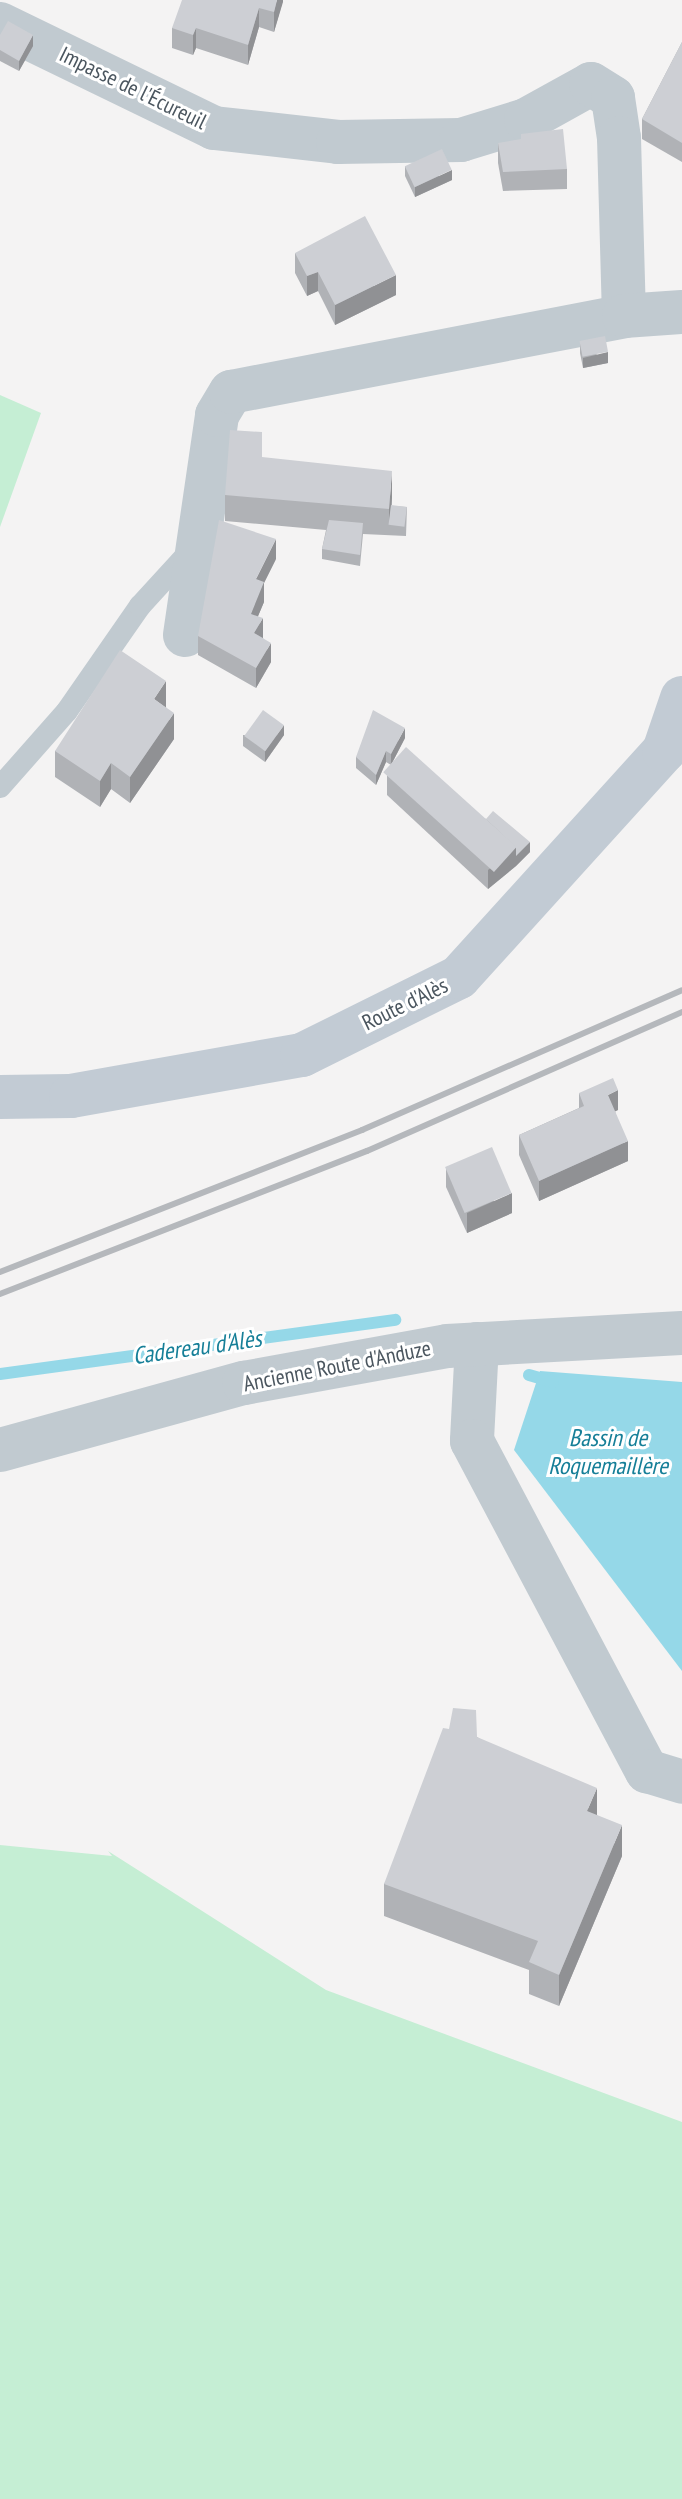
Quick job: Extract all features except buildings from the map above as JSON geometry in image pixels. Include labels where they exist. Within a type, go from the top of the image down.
[{"type":"main road","name":"Route d'Alès","points":[[0,1097],[71,1096],[302,1055],[459,977],[664,751],[682,698]]},
{"type":"street","name":"Impasse de l'Écureuil","points":[[0,24],[214,128],[338,142],[461,140],[526,120],[591,84],[613,98],[619,138],[624,316]]},
{"type":"street","points":[[185,635],[217,415],[231,392],[624,316],[682,312]]},
{"type":"street","name":"Ancienne Route d'Anduze","points":[[0,1450],[244,1383],[477,1344],[682,1333]]},
{"type":"street","points":[[477,1344],[472,1441],[647,1771],[682,1782]]},
{"type":"lane","points":[[0,787],[67,711],[140,606],[198,543]]},
{"type":"green space","points":[[0,395],[41,413],[0,527]]},
{"type":"green space","points":[[0,1845],[112,1856],[108,1851],[326,1990],[682,2122],[682,2499],[0,2499]]},
{"type":"water","name":"Bassin de Roquemaillère","points":[[540,1371],[682,1382],[682,1671],[514,1450]]},
{"type":"waterway","name":"Cadereau d'Alès","points":[[0,1374],[395,1320]]},
{"type":"waterway","name":"Cadereau d'Alès","points":[[529,1375],[553,1382]]},
{"type":"railway","points":[[0,1272],[362,1130],[682,990]]},
{"type":"railway","points":[[0,1294],[367,1151],[682,1012]]}]
